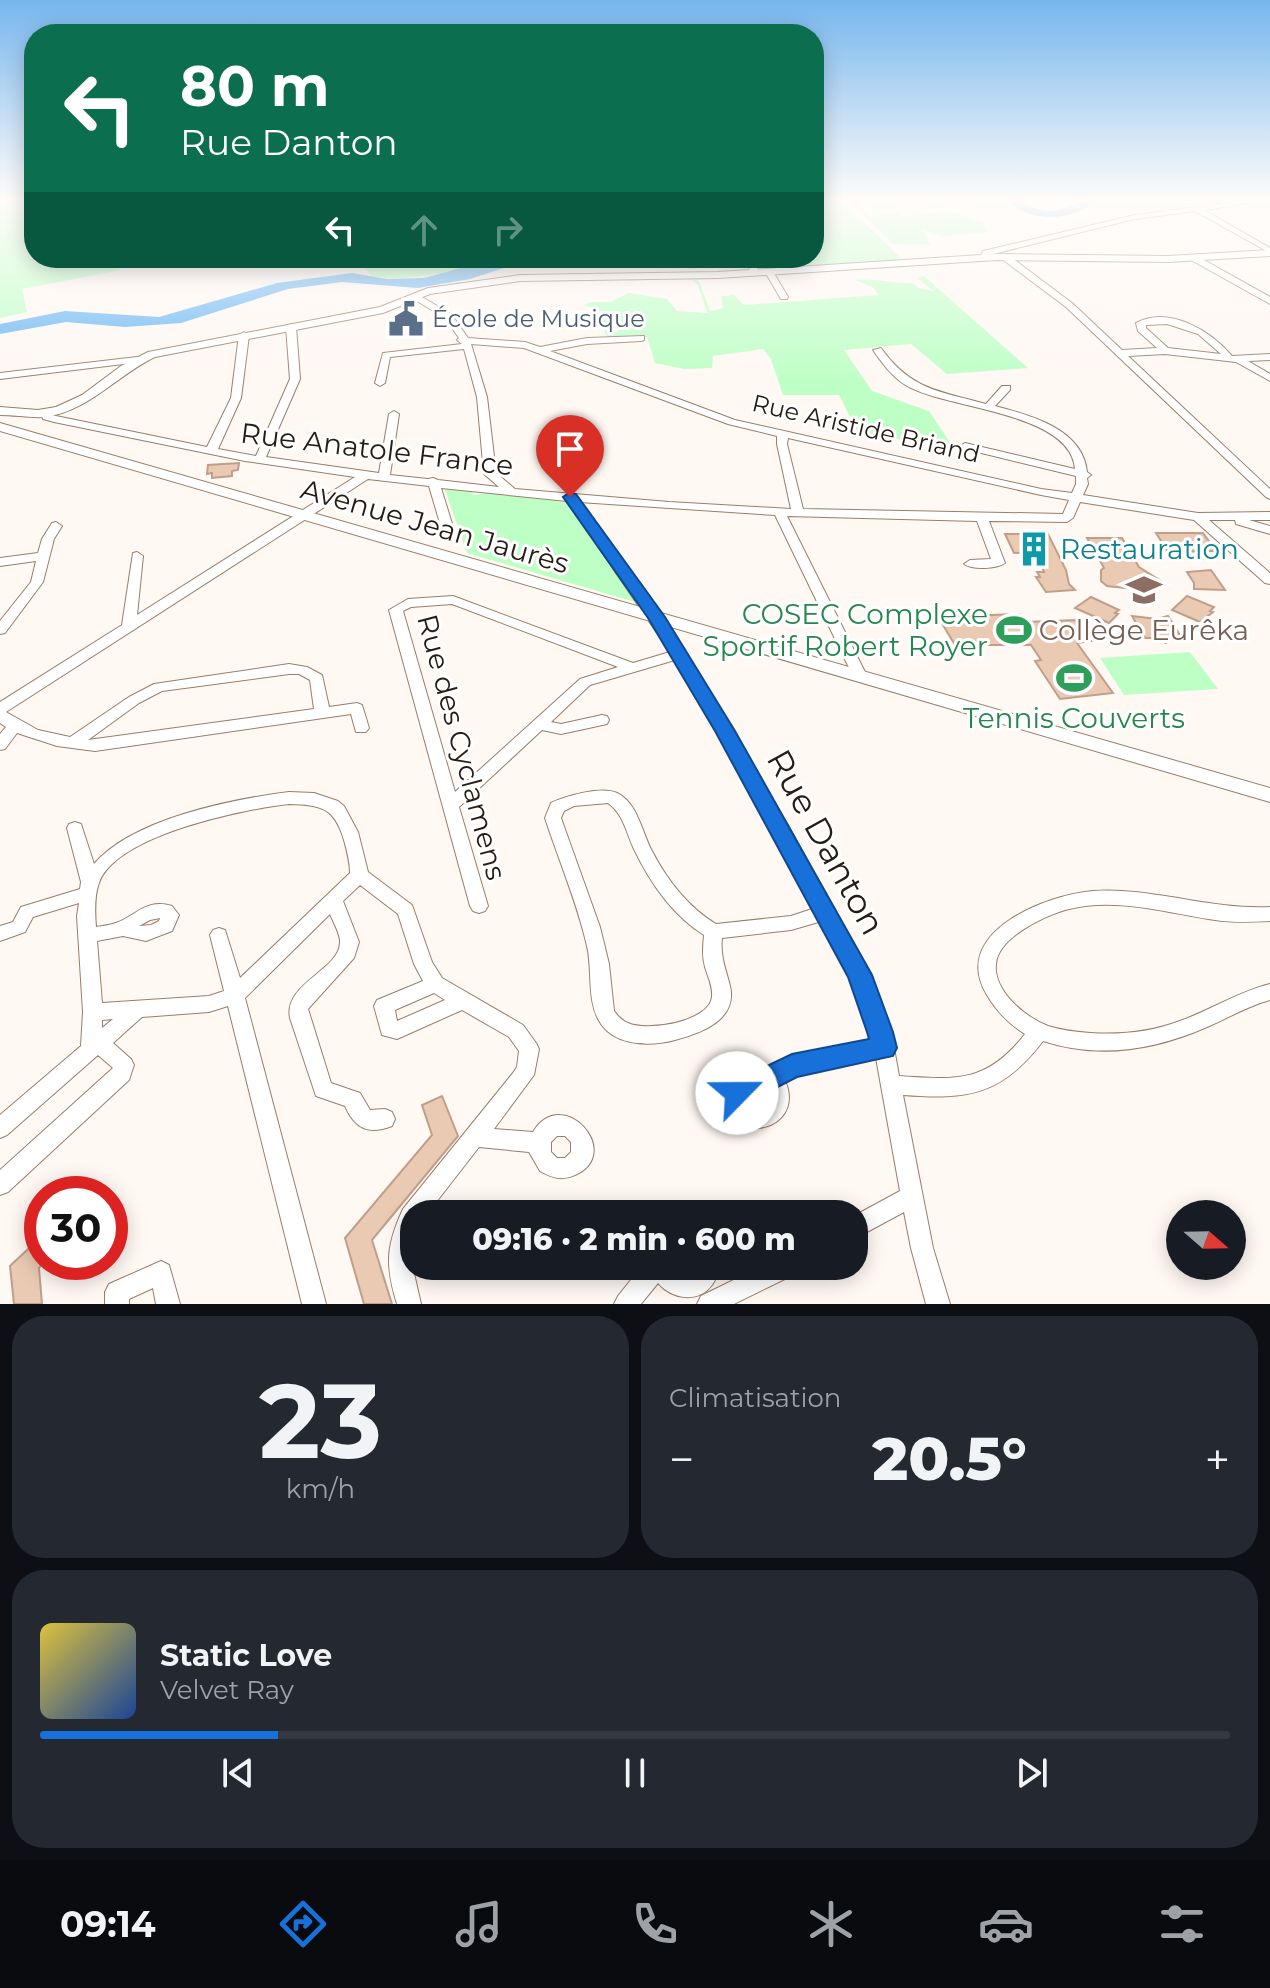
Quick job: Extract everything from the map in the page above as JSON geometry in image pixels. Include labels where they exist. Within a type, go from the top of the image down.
[{"type":"main road","points":[[0,411],[46,413],[83,398],[137,360],[244,335],[383,310],[420,294],[567,275],[752,273],[925,262]]},
{"type":"main road","name":"Avenue Jean Jaurès","points":[[0,427],[1270,795]]},
{"type":"street","points":[[1011,262],[1069,305],[1270,495]]},
{"type":"street","points":[[1201,262],[1270,301]]},
{"type":"street","points":[[752,273],[755,268]]},
{"type":"street","points":[[780,268],[784,271]]},
{"type":"street","points":[[769,272],[784,297]]},
{"type":"street","points":[[420,294],[456,324],[474,364],[484,409],[490,474],[510,490]]},
{"type":"street","points":[[1165,351],[1141,329],[1141,323],[1184,322],[1233,359],[1270,378]]},
{"type":"street","points":[[260,459],[295,379],[291,327]]},
{"type":"street","points":[[211,451],[236,398],[244,335]]},
{"type":"street","points":[[541,350],[587,341],[641,338]]},
{"type":"street","name":"Rue Aristide Briand","points":[[380,383],[384,351],[464,343],[520,344],[720,418],[783,434],[1080,499],[1198,517],[1270,516]]},
{"type":"street","points":[[878,350],[908,383],[929,392],[1030,419],[1055,433],[1081,459],[1085,475],[1080,499]]},
{"type":"street","points":[[1120,353],[1165,351],[1233,359],[1270,357]]},
{"type":"street","points":[[0,376],[137,360]]},
{"type":"street","points":[[989,406],[1006,388]]},
{"type":"street","name":"Rue Anatole France","points":[[46,413],[47,417],[260,459],[570,497],[779,512],[982,519],[1067,518],[1080,499]]},
{"type":"street","points":[[384,475],[394,414]]},
{"type":"street","points":[[783,434],[782,444],[798,513]]},
{"type":"street","points":[[965,446],[1085,475]]},
{"type":"street","points":[[361,728],[357,708],[95,746],[56,741],[14,727],[1,709],[368,474]]},
{"type":"street","points":[[468,485],[490,474]]},
{"type":"street","points":[[433,481],[448,530]]},
{"type":"street","name":"Rue Danton","points":[[570,497],[656,617],[827,912],[860,975],[884,1048],[922,1248],[938,1304]]},
{"type":"street","points":[[779,512],[860,676]]},
{"type":"street","points":[[1250,516],[1266,529]]},
{"type":"street","points":[[1198,517],[1270,580]]},
{"type":"street","points":[[1228,517],[1266,529]]},
{"type":"street","points":[[970,564],[999,563],[982,519]]},
{"type":"street","points":[[0,630],[37,582],[48,539],[56,526]]},
{"type":"street","points":[[0,562],[44,556]]},
{"type":"street","points":[[129,626],[137,556]]},
{"type":"street","name":"Rue des Cyclamens","points":[[479,906],[396,610],[399,606],[453,600],[630,667]]},
{"type":"street","points":[[451,805],[585,682],[678,654]]},
{"type":"street","points":[[73,743],[134,700],[159,687],[289,669],[302,670],[317,678],[322,713]]},
{"type":"street","points":[[539,724],[561,729],[602,720]]},
{"type":"street","points":[[0,745],[14,727]]},
{"type":"street","points":[[714,932],[712,956],[722,990],[721,1002],[715,1013],[703,1023],[662,1035],[644,1035],[615,1026],[603,1008],[599,962],[553,818],[557,807],[572,800],[604,797],[617,800],[643,852],[674,899],[700,925],[714,932],[791,923],[827,912]]},
{"type":"street","points":[[0,934],[19,927],[27,912],[88,888],[114,853],[159,830],[222,810],[303,798],[326,801],[339,811],[359,866],[359,875],[235,995],[209,1004],[93,1012]]},
{"type":"street","points":[[75,828],[88,888],[95,1046]]},
{"type":"street","points":[[359,875],[406,910],[423,964],[435,984],[516,1031],[529,1049],[527,1069],[520,1080],[411,1217],[401,1238],[398,1270],[409,1304]]},
{"type":"street","points":[[1270,914],[1221,913],[1103,896],[1042,911],[1009,929],[992,946],[986,958],[985,971],[988,983],[1007,1009],[1039,1031],[1065,1039],[1136,1041],[1182,1030],[1246,999],[1270,992]]},
{"type":"street","points":[[334,901],[350,949],[345,958],[302,1000],[298,1009],[300,1018],[323,1089],[353,1100],[359,1117],[365,1120],[385,1119]]},
{"type":"street","points":[[88,936],[125,928]]},
{"type":"street","points":[[219,935],[314,1304]]},
{"type":"street","points":[[435,984],[384,1006],[389,1029],[397,1030],[464,1000]]},
{"type":"street","points":[[0,1128],[138,1009]]},
{"type":"street","points":[[892,1085],[946,1088],[983,1083],[1012,1066],[1039,1031]]},
{"type":"street","points":[[0,1184],[122,1074],[124,1065],[95,1046]]},
{"type":"street","points":[[768,1080],[792,1066],[884,1048]]},
{"type":"street","points":[[475,1137],[540,1143]]},
{"type":"street","points":[[868,1220],[912,1196]]},
{"type":"street","points":[[117,1304],[117,1292],[161,1273],[168,1304]]},
{"type":"street","points":[[626,1304],[645,1280]]},
{"type":"street","points":[[668,1280],[689,1288],[703,1280]]},
{"type":"street","points":[[709,1304],[758,1280]]},
{"type":"green space","points":[[0,262],[24,262],[24,268],[121,270],[22,289],[27,312],[0,318]]},
{"type":"green space","points":[[824,262],[884,262],[824,264]]},
{"type":"green space","points":[[365,268],[460,268],[404,278],[372,277]]},
{"type":"green space","points":[[924,276],[1028,368],[947,374],[911,344],[844,350],[872,391],[929,411],[955,450],[931,443],[859,435],[839,395],[783,395],[771,359],[763,349],[713,356],[712,368],[684,369],[655,363],[647,337],[608,337],[603,330],[613,333],[620,330],[601,321],[613,316],[584,305],[611,302],[628,293],[667,299],[677,311],[707,313],[698,285],[690,279],[699,281],[710,311],[723,308],[721,296],[734,295],[744,305],[878,295],[874,288],[856,280],[912,283],[934,291],[917,278]]},
{"type":"green space","points":[[445,490],[472,491],[473,495],[495,492],[568,503],[638,600],[635,602],[467,553]]},
{"type":"green space","points":[[1190,652],[1218,689],[1124,695],[1100,658]]},
{"type":"water","points":[[461,268],[504,268],[470,279],[418,288],[342,282],[288,289],[181,323],[125,327],[66,322],[0,334],[0,324],[65,311],[159,317],[277,283],[352,273],[387,279],[424,278]]},
{"type":"building","points":[[239,463],[238,470],[232,471],[232,476],[212,478],[212,473],[207,474],[208,465]]},
{"type":"building","points":[[1156,533],[1203,533],[1216,551],[1168,552]]},
{"type":"building","points":[[1005,534],[1048,534],[1066,570],[1069,584],[1075,590],[1046,592],[1036,577],[1040,577],[1037,572],[1044,572],[1036,552],[1014,553]]},
{"type":"building","points":[[1087,538],[1122,538],[1139,567],[1161,581],[1155,581],[1157,585],[1134,589],[1107,586],[1101,581],[1101,570],[1104,568]]},
{"type":"building","points":[[1211,570],[1225,590],[1194,589],[1187,572]]},
{"type":"building","points":[[1187,596],[1214,607],[1210,611],[1213,612],[1200,622],[1172,610]]},
{"type":"building","points":[[1091,597],[1119,610],[1115,613],[1118,614],[1109,623],[1075,608]]},
{"type":"building","points":[[1020,614],[1025,622],[1078,620],[1091,641],[1077,643],[1113,693],[1060,699],[1035,661],[1041,660],[1031,645],[955,645],[938,617]]},
{"type":"building","points":[[1132,616],[1157,619],[1168,616],[1181,637],[1170,638],[1166,643],[1145,638]]},
{"type":"building","points":[[442,1096],[458,1136],[405,1200],[400,1200],[400,1206],[372,1240],[392,1304],[364,1304],[345,1238],[432,1135],[422,1105]]},
{"type":"building","points":[[24,1253],[24,1280],[40,1280],[42,1304],[14,1304],[10,1266]]},
{"type":"place","name":"École de Musique","points":[[406,319]]},
{"type":"place","name":"Restauration","points":[[1034,549]]},
{"type":"place","name":"Collège Eurêka","points":[[1144,590]]},
{"type":"place","name":"COSEC Complexe Sportif Robert Royer","points":[[1014,630]]},
{"type":"place","name":"Tennis Couverts","points":[[1074,678]]},
{"type":"route","points":[[570,497],[656,617],[783,831],[860,975],[880,1032],[884,1048],[792,1066],[768,1080],[761,1077],[748,1079],[737,1093]]}]
